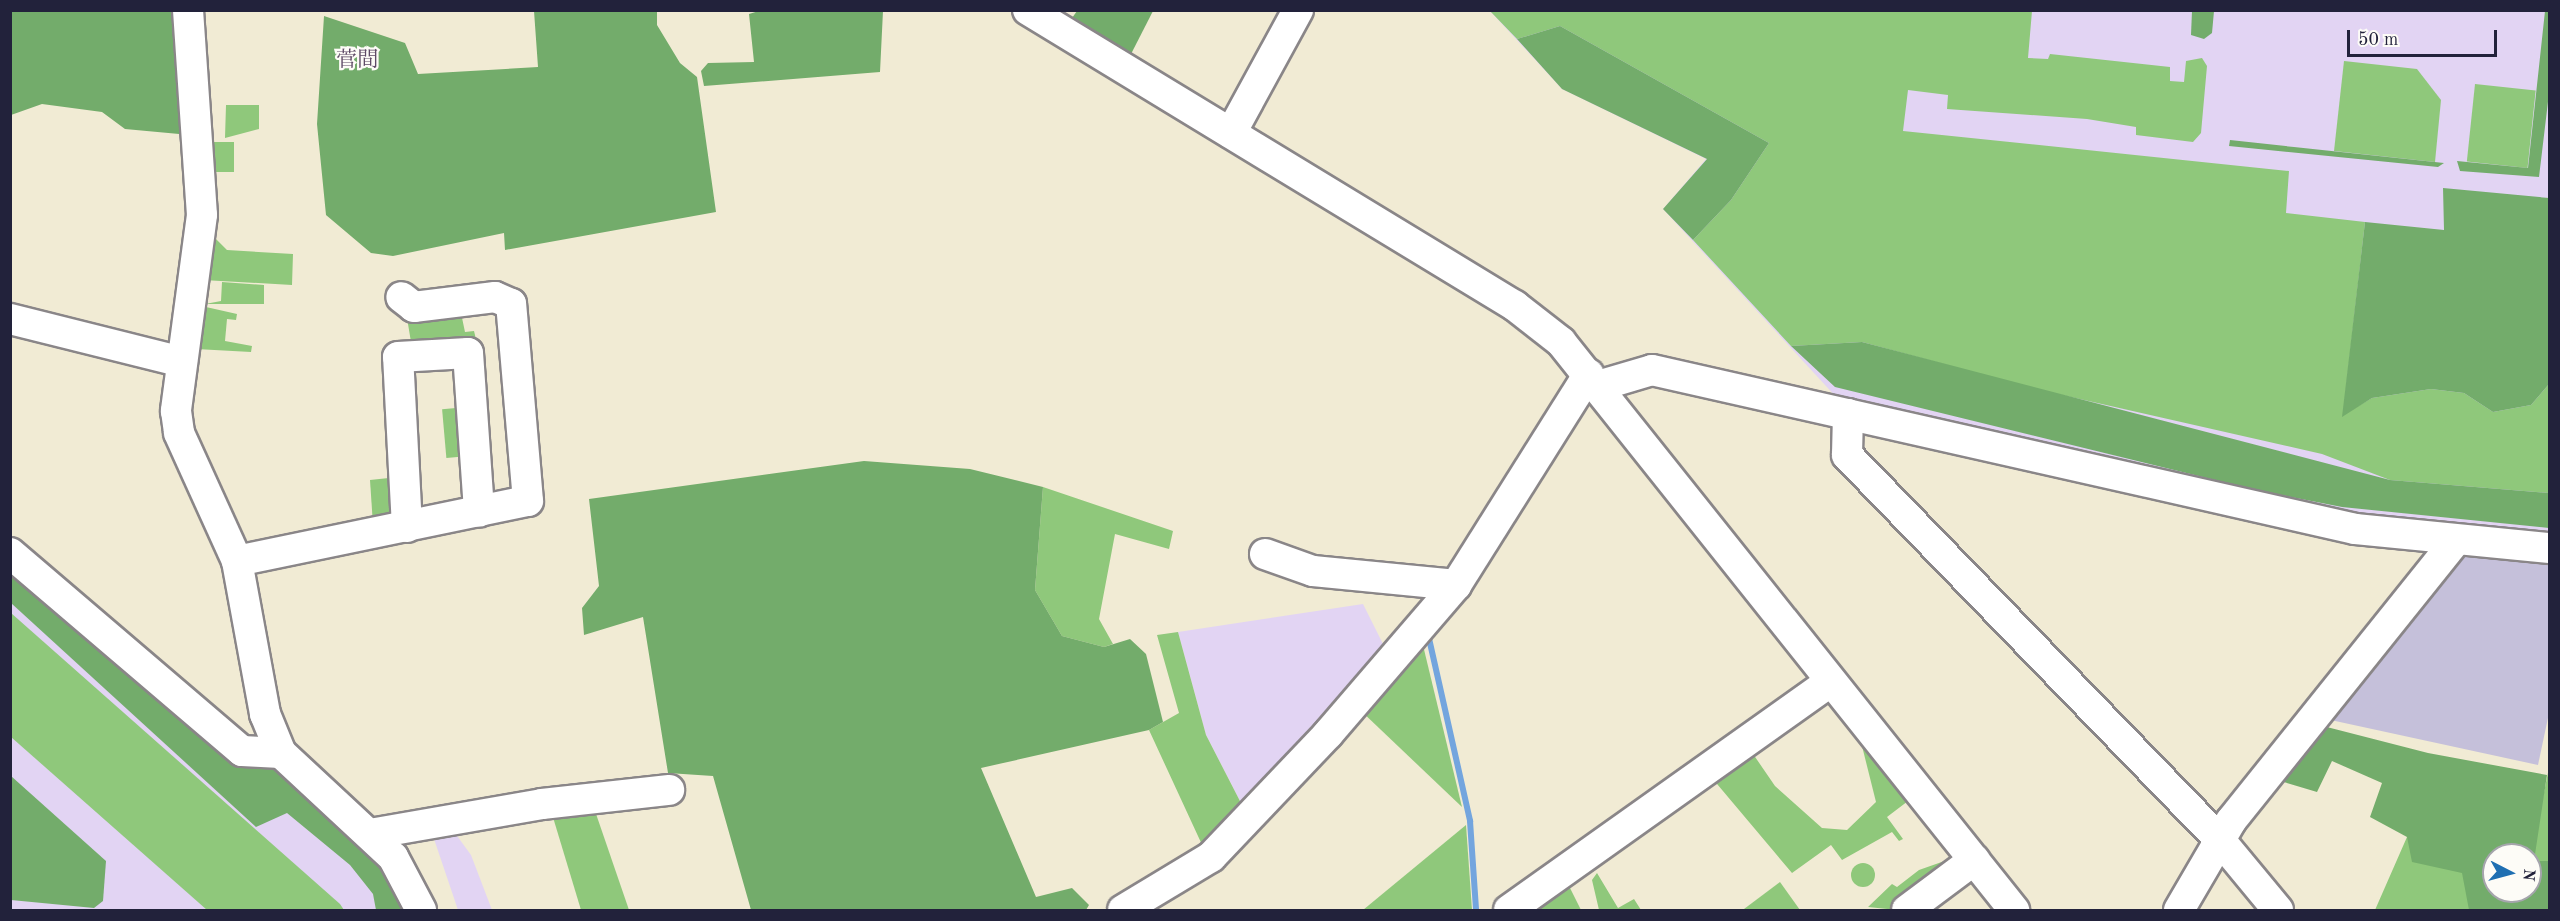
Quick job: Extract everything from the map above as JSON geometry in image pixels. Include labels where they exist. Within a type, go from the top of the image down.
[{"type":"street","points":[[188,10],[202,215],[182,362],[179,433],[237,561],[265,714],[281,753],[370,834],[408,877],[421,910]]},
{"type":"street","points":[[1028,10],[1515,306],[1562,342],[1829,683],[2014,910]]},
{"type":"street","points":[[1231,133],[1298,10]]},
{"type":"street","points":[[237,561],[528,501],[511,304],[495,297],[414,307],[401,297]]},
{"type":"street","points":[[10,319],[182,362]]},
{"type":"street","points":[[407,526],[398,357],[468,352],[479,512]]},
{"type":"street","points":[[1122,910],[1158,903],[1211,857],[1252,816],[1456,585],[1593,380],[1652,370],[2355,529],[2550,548]]},
{"type":"street","points":[[1848,414],[1847,455],[2220,840],[2278,910]]},
{"type":"street","points":[[2179,910],[2220,840],[2456,540]]},
{"type":"street","points":[[10,553],[242,751],[281,753]]},
{"type":"street","points":[[1265,554],[1313,571],[1456,585]]},
{"type":"street","points":[[1509,910],[1829,683]]},
{"type":"street","points":[[370,834],[542,804],[669,790]]},
{"type":"street","points":[[1907,910],[1974,860]]},
{"type":"shaded area","points":[[1490,11],[2549,11],[2549,536],[2343,517],[1837,398],[1663,209],[1706,159],[1562,89]]},
{"type":"shaded area","points":[[2462,548],[2549,557],[2549,713],[2538,765],[2326,719]]},
{"type":"shaded area","points":[[10,569],[238,761],[282,769],[406,910],[11,910]]},
{"type":"shaded area","points":[[1363,604],[1387,652],[1243,807],[1206,735],[1178,632]]},
{"type":"shaded area","points":[[452,829],[471,855],[492,910],[458,910],[432,833]]},
{"type":"green space","points":[[762,10],[883,11],[880,72],[704,86],[701,71],[708,63],[754,62],[749,14]]},
{"type":"green space","points":[[10,11],[179,11],[190,135],[125,129],[102,112],[42,104],[11,115]]},
{"type":"green space","points":[[534,11],[657,11],[657,25],[680,63],[697,77],[716,212],[505,250],[504,233],[393,256],[371,253],[326,215],[317,124],[324,16],[405,43],[418,74],[538,67]]},
{"type":"green space","points":[[1077,11],[1153,11],[1130,56],[1072,18]]},
{"type":"green space","points":[[1490,11],[2032,11],[2028,58],[2048,59],[2050,54],[2170,67],[2170,81],[2184,82],[2186,61],[2202,58],[2207,66],[2201,133],[2193,142],[2136,135],[2136,127],[2087,119],[1947,109],[1948,95],[1908,90],[1903,131],[2289,171],[2286,213],[2365,222],[2343,415],[2372,398],[2431,389],[2464,393],[2493,412],[2531,405],[2549,384],[2549,493],[2390,480],[2322,454],[2040,390],[1862,342],[1791,346],[1693,240],[1731,200],[1769,143],[1560,26],[1517,39]]},
{"type":"green space","points":[[2192,11],[2214,11],[2212,33],[2204,39],[2191,35]]},
{"type":"green space","points":[[2545,11],[2549,11],[2550,85],[2539,177],[2460,171],[2457,161],[2528,168]]},
{"type":"green space","points":[[1560,26],[1769,143],[1731,200],[1693,240],[1663,209],[1707,159],[1562,89],[1517,39]]},
{"type":"green space","points":[[2344,61],[2417,69],[2441,100],[2435,162],[2334,151]]},
{"type":"green space","points":[[2475,84],[2536,90],[2528,168],[2467,162]]},
{"type":"green space","points":[[226,105],[259,105],[259,129],[225,138]]},
{"type":"green space","points":[[2230,140],[2444,163],[2438,167],[2229,146]]},
{"type":"green space","points":[[209,142],[234,142],[234,172],[209,172]]},
{"type":"green space","points":[[2443,188],[2549,198],[2549,384],[2531,405],[2493,412],[2464,393],[2431,389],[2372,398],[2342,417],[2365,222],[2444,230]]},
{"type":"green space","points":[[214,237],[227,250],[293,254],[292,285],[203,280]]},
{"type":"green space","points":[[222,282],[264,285],[264,304],[205,304],[221,301]]},
{"type":"green space","points":[[206,307],[237,314],[236,320],[227,319],[225,341],[252,346],[251,352],[196,349],[200,313]]},
{"type":"green space","points":[[461,313],[465,332],[474,331],[477,343],[412,348],[407,318]]},
{"type":"green space","points":[[1862,342],[2390,480],[2549,493],[2549,528],[2342,507],[2256,490],[1835,387],[1791,346]]},
{"type":"green space","points":[[467,407],[471,456],[446,458],[442,409]]},
{"type":"green space","points":[[864,461],[970,469],[1043,487],[1035,590],[1062,636],[1104,647],[1130,639],[1146,654],[1163,722],[1149,730],[981,768],[1036,897],[1072,888],[1089,905],[1086,910],[751,910],[713,776],[668,773],[643,617],[584,635],[582,608],[599,586],[589,499]]},
{"type":"green space","points":[[398,477],[400,513],[373,525],[370,480]]},
{"type":"green space","points":[[1043,487],[1173,531],[1169,549],[1115,534],[1099,619],[1113,644],[1104,647],[1062,636],[1035,590]]},
{"type":"green space","points":[[11,569],[238,761],[282,769],[379,858],[406,910],[376,910],[373,894],[350,865],[287,813],[256,827],[11,603]]},
{"type":"green space","points":[[11,613],[340,904],[344,910],[207,910],[11,737]]},
{"type":"green space","points":[[1178,632],[1206,735],[1243,807],[1204,849],[1149,730],[1179,713],[1157,635]]},
{"type":"green space","points":[[1421,637],[1462,807],[1359,709]]},
{"type":"green space","points":[[2319,725],[2428,753],[2547,775],[2537,843],[2482,843],[2482,903],[2542,903],[2542,861],[2549,861],[2549,910],[2469,910],[2462,873],[2412,862],[2407,837],[2370,817],[2382,783],[2332,761],[2317,792],[2277,780]]},
{"type":"green space","points":[[1860,738],[1868,739],[1964,859],[1897,910],[1868,907],[1892,884],[1897,887],[1919,870],[1953,858],[1912,798],[1887,817],[1903,839],[1899,841],[1892,832],[1842,860],[1831,845],[1792,873],[1712,778],[1751,751],[1775,786],[1822,828],[1847,830],[1876,802]]},
{"type":"green space","points":[[2549,768],[2549,910],[2375,910],[2407,837],[2482,853],[2482,903],[2542,903],[2542,843],[2534,843]]},
{"type":"green space","points":[[11,776],[106,861],[103,901],[94,908],[11,900]]},
{"type":"green space","points":[[594,808],[629,910],[581,910],[552,814]]},
{"type":"green space","points":[[1466,825],[1472,910],[1363,910]]},
{"type":"green space","points":[[1863,863],[1868,864],[1874,870],[1874,880],[1868,886],[1863,887],[1858,886],[1852,880],[1851,875],[1852,870],[1858,864]]},
{"type":"green space","points":[[1597,873],[1618,908],[1634,899],[1641,910],[1599,910],[1592,880]]},
{"type":"green space","points":[[1567,882],[1581,910],[1530,910]]},
{"type":"green space","points":[[1780,882],[1800,910],[1743,910],[1744,909]]},
{"type":"waterway","points":[[1428,634],[1470,821],[1476,910]]},
{"type":"district","name":"菅間","points":[[357,61]]}]
